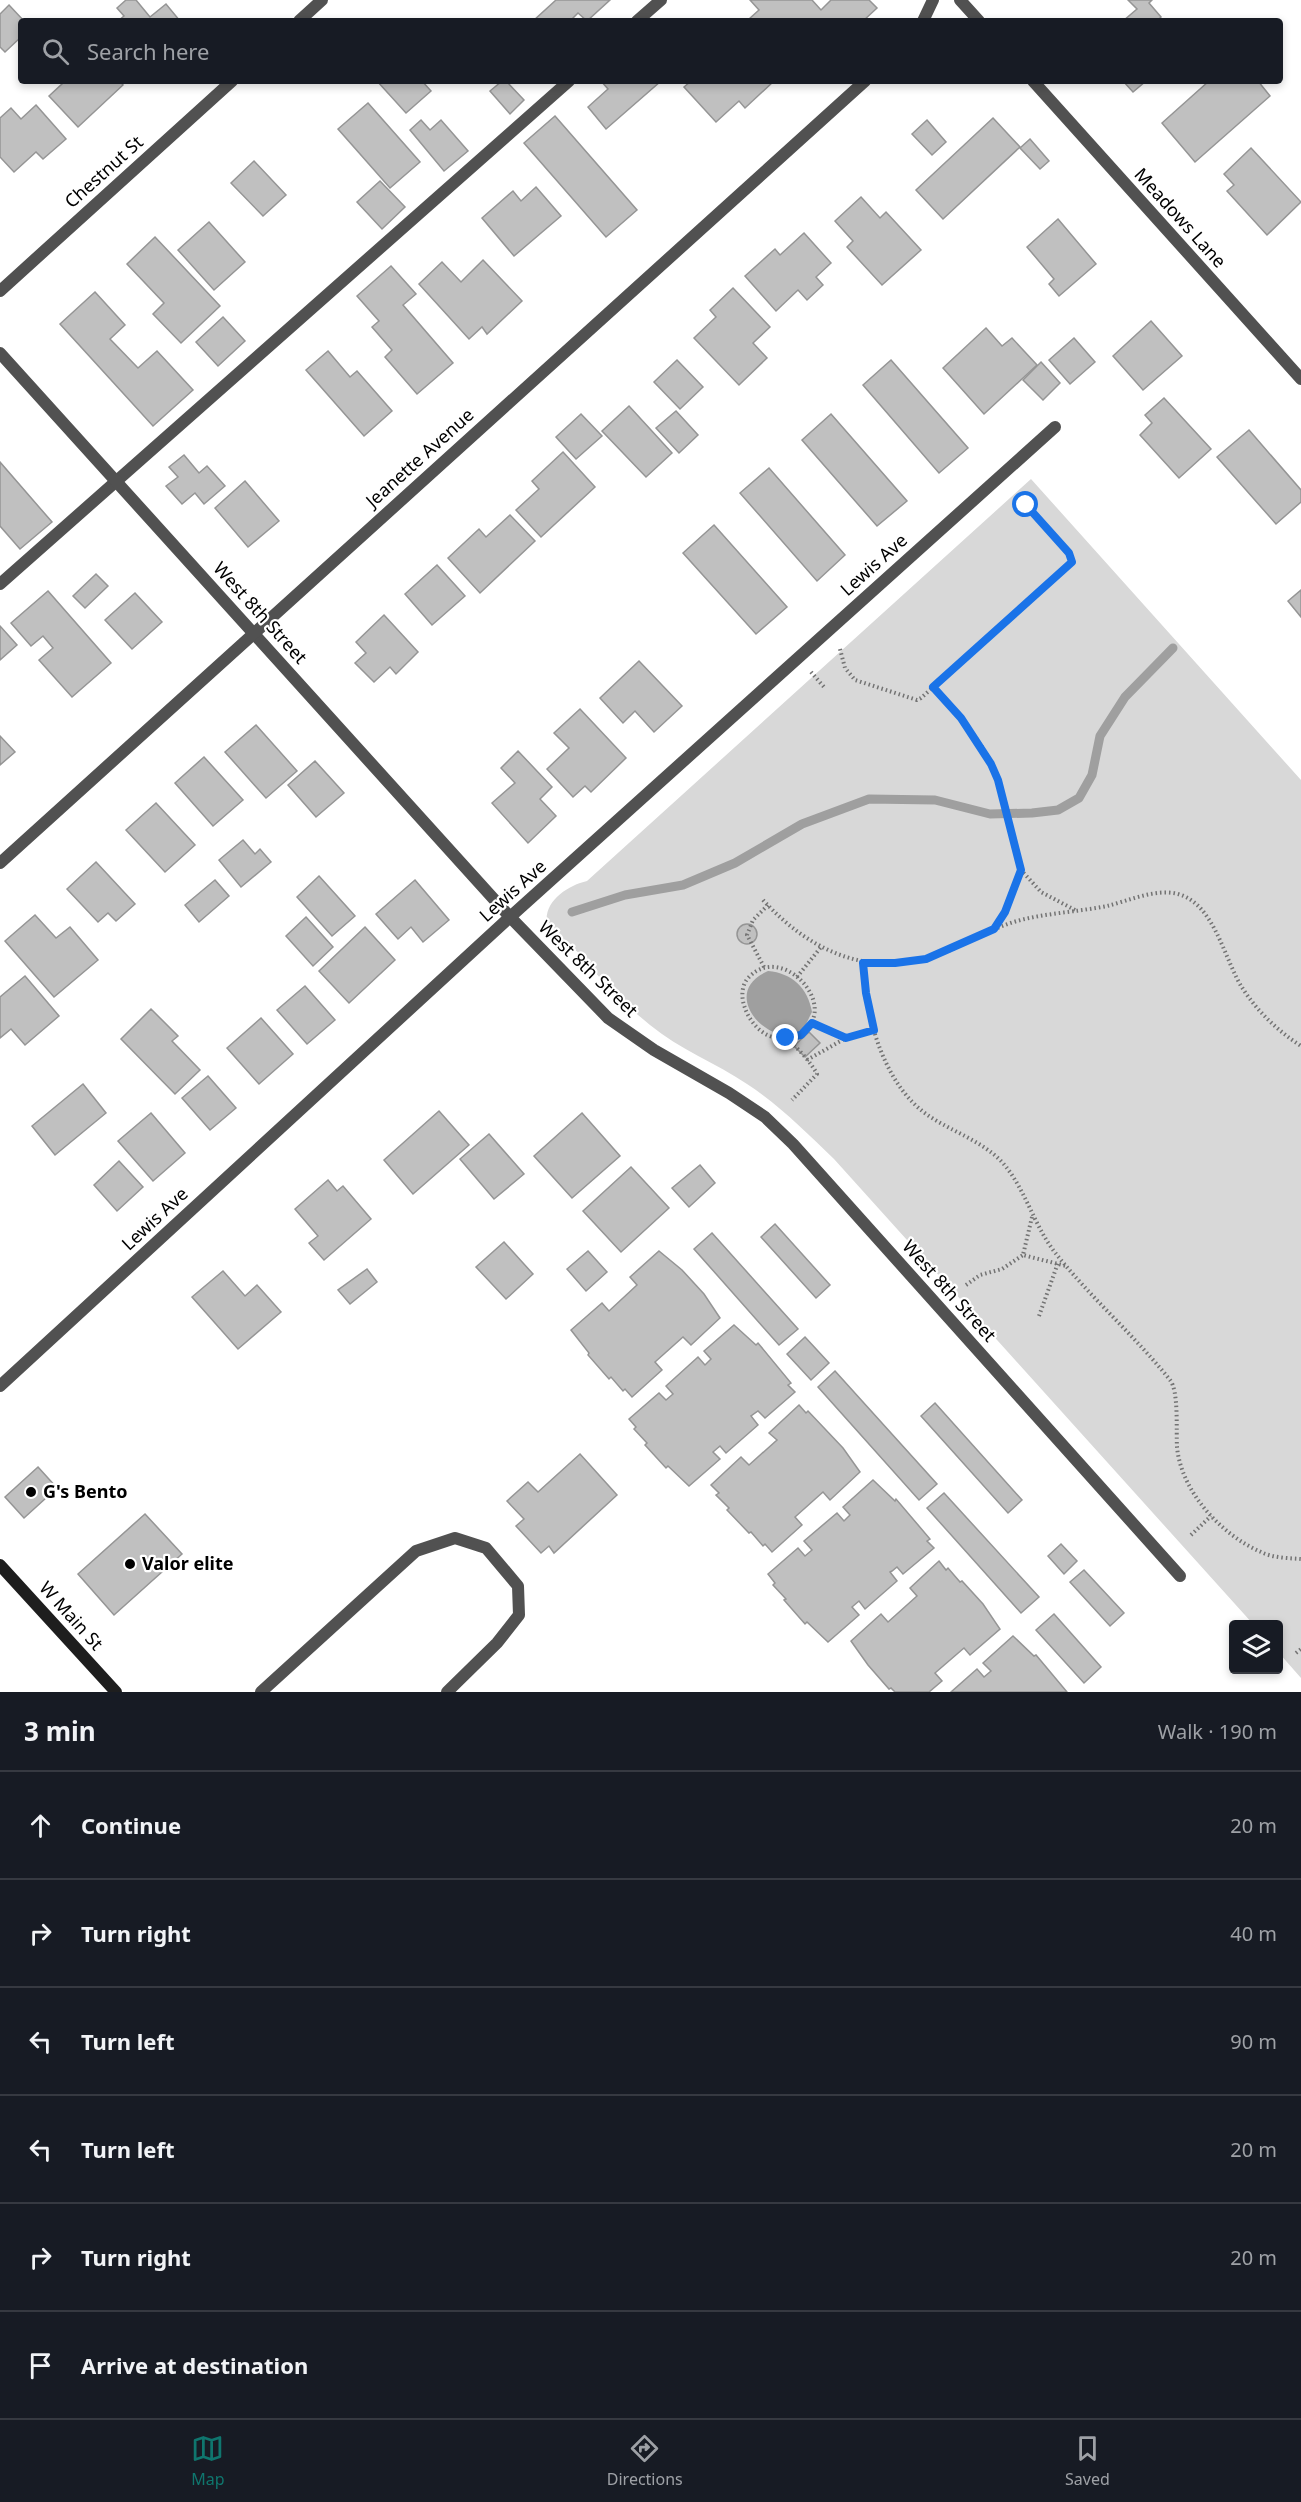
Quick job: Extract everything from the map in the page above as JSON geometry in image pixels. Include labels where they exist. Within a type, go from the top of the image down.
[{"type":"main road","name":"W Main St","points":[[0,1565],[116,1692]]},
{"type":"street","points":[[302,18],[322,0]]},
{"type":"street","points":[[640,18],[661,0]]},
{"type":"street","points":[[924,18],[933,0]]},
{"type":"street","points":[[960,0],[976,18]]},
{"type":"street","name":"Chestnut St","points":[[0,291],[229,84]]},
{"type":"street","points":[[0,584],[566,84]]},
{"type":"street","name":"Jeanette Avenue","points":[[0,863],[862,84]]},
{"type":"street","name":"Meadows Lane","points":[[1036,84],[1301,379]]},
{"type":"street","name":"West 8th Street","points":[[0,353],[510,917],[608,1018],[654,1050],[729,1093],[765,1117],[794,1144],[1180,1576]]},
{"type":"street","name":"Lewis Ave","points":[[0,1386],[510,917],[1055,427]]},
{"type":"street","points":[[261,1692],[416,1551],[454,1538],[486,1548],[518,1586],[519,1616],[497,1644],[447,1692]]},
{"type":"path","points":[[835,625],[845,668],[855,680],[917,700],[1072,562],[1069,553],[1026,505]]},
{"type":"path","points":[[933,687],[961,718],[983,748],[998,780],[1015,854],[1021,870],[1041,892],[1076,910]]},
{"type":"path","points":[[994,929],[1009,903],[1021,870]]},
{"type":"path","points":[[763,900],[795,929],[821,947],[863,963],[895,963],[926,959],[994,929],[1038,916],[1161,893],[1184,896],[1195,903],[1211,922],[1235,977],[1253,1003],[1269,1021],[1301,1046]]},
{"type":"path","points":[[764,967],[747,935],[753,920],[768,905]]},
{"type":"path","points":[[797,977],[821,947]]},
{"type":"path","points":[[863,963],[866,993],[874,1030],[894,1075],[915,1106],[974,1141],[1001,1162],[1014,1178],[1044,1237],[1067,1266],[1172,1383],[1180,1466],[1193,1493],[1211,1516],[1260,1552],[1276,1557],[1301,1559]]},
{"type":"path","points":[[764,967],[780,967],[797,977],[810,992],[816,1011],[812,1023],[801,1035],[786,1038],[765,1034],[745,1009],[744,983],[749,976],[764,967]]},
{"type":"path","points":[[812,1023],[846,1038]]},
{"type":"path","points":[[807,1060],[846,1038],[874,1030]]},
{"type":"path","points":[[786,1038],[817,1074],[792,1100]]},
{"type":"path","points":[[966,1285],[980,1275],[1002,1269],[1023,1255],[1032,1217]]},
{"type":"path","points":[[1023,1255],[1067,1266]]},
{"type":"path","points":[[1038,1316],[1058,1263]]},
{"type":"path","points":[[1191,1535],[1211,1516]]},
{"type":"path","points":[[1296,1653],[1301,1649]]},
{"type":"shaded area","points":[[1031,479],[1301,780],[1301,1678],[1283,1658],[1283,1620],[1249,1620],[834,1159],[792,1119],[759,1092],[661,1034],[616,995],[579,953],[553,936],[547,923],[550,906],[562,892],[587,881]]},
{"type":"shaded area","points":[[768,971],[777,972],[798,983],[810,1003],[812,1012],[806,1025],[792,1034],[779,1034],[766,1028],[755,1018],[748,1006],[747,993],[753,981]]},
{"type":"building","points":[[126,0],[136,0],[150,17],[166,4],[178,18],[122,18],[124,16],[117,8]]},
{"type":"building","points":[[556,0],[610,0],[590,18],[584,18],[578,13],[573,18],[536,18]]},
{"type":"building","points":[[750,0],[812,0],[821,10],[831,0],[869,0],[877,8],[866,18],[750,18],[759,10]]},
{"type":"building","points":[[1128,0],[1152,0],[1149,3],[1161,17],[1126,18],[1137,9]]},
{"type":"building","points":[[9,5],[21,18],[18,18],[18,40],[5,52],[0,47],[0,14]]},
{"type":"building","points":[[62,84],[123,85],[78,127],[49,96]]},
{"type":"building","points":[[380,84],[425,84],[431,91],[406,113]]},
{"type":"building","points":[[498,84],[509,84],[524,100],[510,114],[490,91]]},
{"type":"building","points":[[604,84],[658,84],[606,129],[588,107],[608,89]]},
{"type":"building","points":[[688,84],[771,84],[745,108],[739,101],[716,122],[684,87]]},
{"type":"building","points":[[1126,84],[1142,84],[1133,92]]},
{"type":"building","points":[[1206,84],[1260,84],[1270,96],[1195,162],[1162,123]]},
{"type":"building","points":[[368,103],[420,162],[390,188],[338,129]]},
{"type":"building","points":[[36,105],[66,139],[43,159],[36,152],[14,172],[0,157],[0,118],[11,108],[21,119]]},
{"type":"building","points":[[555,116],[637,210],[606,237],[524,143]]},
{"type":"building","points":[[993,118],[1020,147],[943,219],[916,190]]},
{"type":"building","points":[[421,120],[430,130],[441,120],[468,151],[444,171],[410,130]]},
{"type":"building","points":[[927,120],[946,142],[932,155],[912,134]]},
{"type":"building","points":[[1030,139],[1049,161],[1040,169],[1020,148]]},
{"type":"building","points":[[1251,148],[1301,202],[1267,235],[1227,191],[1234,185],[1224,174]]},
{"type":"building","points":[[254,161],[286,195],[263,216],[231,183]]},
{"type":"building","points":[[380,181],[405,207],[382,229],[357,202]]},
{"type":"building","points":[[536,187],[561,216],[514,256],[482,218],[513,191],[521,201]]},
{"type":"building","points":[[861,197],[880,218],[886,212],[921,250],[882,285],[847,247],[853,241],[835,221]]},
{"type":"building","points":[[1058,219],[1096,264],[1059,296],[1049,284],[1054,279],[1027,247]]},
{"type":"building","points":[[209,222],[245,262],[214,290],[178,250]]},
{"type":"building","points":[[804,233],[831,263],[816,277],[823,285],[807,300],[798,290],[776,311],[745,276],[775,249],[780,255]]},
{"type":"building","points":[[155,237],[220,306],[181,343],[153,314],[164,303],[127,264]]},
{"type":"building","points":[[483,260],[522,301],[487,334],[482,327],[469,339],[419,284],[442,262],[461,282]]},
{"type":"building","points":[[391,266],[416,294],[403,305],[453,363],[417,394],[385,357],[392,350],[372,327],[379,321],[357,296]]},
{"type":"building","points":[[733,288],[770,327],[753,343],[767,358],[739,385],[694,338],[716,317],[710,310]]},
{"type":"building","points":[[95,292],[125,325],[110,339],[138,368],[157,351],[193,390],[153,426],[60,324]]},
{"type":"building","points":[[223,317],[245,341],[218,366],[196,342]]},
{"type":"building","points":[[1151,321],[1182,356],[1143,390],[1113,356]]},
{"type":"building","points":[[986,328],[1002,346],[1012,338],[1037,365],[984,414],[943,368]]},
{"type":"building","points":[[1074,338],[1095,362],[1070,384],[1049,360]]},
{"type":"building","points":[[328,351],[350,377],[357,371],[392,411],[364,436],[306,370]]},
{"type":"building","points":[[677,360],[703,387],[680,409],[654,382]]},
{"type":"building","points":[[891,360],[968,448],[939,473],[863,385]]},
{"type":"building","points":[[1041,362],[1060,383],[1043,400],[1023,380]]},
{"type":"building","points":[[1164,398],[1211,449],[1179,478],[1140,435],[1152,423],[1145,415]]},
{"type":"building","points":[[629,406],[672,453],[646,477],[602,431]]},
{"type":"building","points":[[676,411],[698,435],[679,453],[656,428]]},
{"type":"building","points":[[581,414],[602,436],[576,459],[556,437]]},
{"type":"building","points":[[831,414],[907,501],[877,526],[802,440]]},
{"type":"building","points":[[1249,430],[1301,490],[1301,502],[1276,524],[1217,457]]},
{"type":"building","points":[[563,452],[595,487],[541,537],[516,510],[539,489],[532,481]]},
{"type":"building","points":[[184,455],[199,473],[207,466],[225,486],[204,504],[195,493],[182,504],[166,486],[178,477],[169,467]]},
{"type":"building","points":[[0,462],[52,522],[20,549],[0,526]]},
{"type":"building","points":[[769,468],[845,555],[817,581],[740,493]]},
{"type":"building","points":[[245,481],[279,521],[248,547],[215,508]]},
{"type":"building","points":[[510,515],[535,541],[480,593],[448,558],[479,529],[486,537]]},
{"type":"building","points":[[714,525],[787,607],[756,634],[683,553]]},
{"type":"building","points":[[437,565],[465,596],[432,625],[405,594]]},
{"type":"building","points":[[96,574],[108,586],[85,608],[73,596]]},
{"type":"building","points":[[1301,590],[1301,617],[1288,601]]},
{"type":"building","points":[[48,591],[111,663],[72,697],[39,660],[53,648],[43,636],[31,646],[11,623]]},
{"type":"building","points":[[135,593],[162,622],[132,649],[105,620]]},
{"type":"building","points":[[384,615],[418,652],[396,674],[390,667],[374,682],[355,663],[366,653],[356,642]]},
{"type":"building","points":[[0,626],[17,645],[0,660]]},
{"type":"building","points":[[639,661],[682,706],[654,732],[635,711],[623,723],[600,698]]},
{"type":"building","points":[[580,709],[626,758],[591,792],[585,786],[573,797],[547,769],[569,748],[554,733]]},
{"type":"building","points":[[256,725],[297,771],[266,798],[225,752]]},
{"type":"building","points":[[0,736],[15,752],[0,765]]},
{"type":"building","points":[[518,751],[552,787],[540,799],[556,816],[528,843],[492,803],[515,783],[501,768]]},
{"type":"building","points":[[204,757],[243,800],[213,826],[175,783]]},
{"type":"building","points":[[315,761],[344,793],[316,817],[288,785]]},
{"type":"building","points":[[156,803],[195,845],[165,872],[126,830]]},
{"type":"building","points":[[243,840],[255,854],[260,849],[271,862],[241,887],[219,860]]},
{"type":"building","points":[[96,862],[135,904],[116,921],[108,913],[98,922],[67,889]]},
{"type":"building","points":[[319,876],[355,916],[332,936],[297,897]]},
{"type":"building","points":[[215,880],[229,896],[199,922],[185,905]]},
{"type":"building","points":[[415,880],[449,920],[423,942],[411,927],[398,939],[376,914]]},
{"type":"building","points":[[35,915],[56,938],[70,927],[98,960],[54,997],[5,941]]},
{"type":"building","points":[[306,917],[333,947],[313,966],[286,936]]},
{"type":"building","points":[[747,924],[754,927],[757,934],[754,941],[747,944],[740,941],[737,934],[740,927]]},
{"type":"building","points":[[365,927],[395,960],[349,1003],[319,971]]},
{"type":"building","points":[[25,976],[59,1016],[25,1045],[11,1029],[0,1038],[0,997]]},
{"type":"building","points":[[305,986],[335,1020],[307,1044],[277,1010]]},
{"type":"building","points":[[151,1009],[178,1036],[172,1041],[200,1070],[175,1094],[121,1039]]},
{"type":"building","points":[[261,1018],[293,1054],[259,1084],[227,1048]]},
{"type":"building","points":[[809,1032],[820,1043],[805,1057],[794,1046]]},
{"type":"building","points":[[208,1076],[236,1108],[210,1130],[182,1098]]},
{"type":"building","points":[[83,1084],[106,1113],[55,1155],[32,1126]]},
{"type":"building","points":[[439,1111],[469,1145],[413,1194],[384,1160]]},
{"type":"building","points":[[151,1113],[185,1153],[153,1181],[118,1141]]},
{"type":"building","points":[[582,1113],[620,1156],[572,1198],[534,1156]]},
{"type":"building","points":[[489,1134],[524,1174],[494,1199],[460,1159]]},
{"type":"building","points":[[119,1161],[143,1187],[117,1211],[94,1185]]},
{"type":"building","points":[[700,1165],[715,1183],[689,1207],[672,1188]]},
{"type":"building","points":[[631,1167],[669,1208],[621,1252],[583,1211]]},
{"type":"building","points":[[328,1180],[337,1191],[343,1186],[371,1219],[324,1260],[309,1243],[318,1236],[295,1209]]},
{"type":"building","points":[[775,1224],[830,1285],[816,1298],[761,1237]]},
{"type":"building","points":[[712,1233],[798,1329],[779,1345],[694,1249]]},
{"type":"building","points":[[504,1242],[533,1274],[506,1299],[476,1267]]},
{"type":"building","points":[[588,1251],[607,1272],[586,1291],[567,1269]]},
{"type":"building","points":[[659,1251],[682,1270],[704,1294],[720,1318],[691,1345],[683,1337],[655,1362],[662,1370],[632,1397],[625,1389],[623,1391],[611,1377],[609,1379],[588,1355],[589,1353],[571,1330],[602,1303],[609,1311],[637,1285],[630,1277]]},
{"type":"building","points":[[367,1269],[377,1282],[350,1304],[338,1290]]},
{"type":"building","points":[[223,1271],[245,1296],[257,1285],[281,1312],[238,1349],[192,1297]]},
{"type":"building","points":[[734,1325],[756,1345],[758,1343],[791,1383],[788,1385],[795,1392],[765,1418],[758,1411],[751,1416],[758,1425],[726,1453],[720,1446],[713,1452],[720,1459],[689,1486],[668,1466],[666,1468],[645,1445],[647,1443],[634,1429],[636,1427],[629,1419],[659,1393],[666,1400],[673,1394],[666,1386],[698,1357],[705,1365],[711,1359],[704,1351]]},
{"type":"building","points":[[805,1337],[829,1363],[811,1380],[787,1354]]},
{"type":"building","points":[[835,1371],[937,1484],[919,1500],[818,1387]]},
{"type":"building","points":[[935,1403],[1022,1500],[1008,1513],[921,1416]]},
{"type":"building","points":[[799,1405],[806,1413],[808,1411],[843,1448],[860,1472],[830,1500],[823,1492],[795,1517],[802,1525],[772,1552],[765,1544],[763,1546],[751,1532],[749,1533],[727,1510],[729,1508],[716,1495],[719,1493],[711,1485],[741,1457],[749,1465],[777,1440],[769,1433]]},
{"type":"building","points":[[580,1454],[617,1495],[554,1553],[549,1546],[541,1553],[516,1526],[524,1519],[507,1501],[528,1482],[538,1492]]},
{"type":"building","name":"G's Bento","points":[[38,1467],[57,1488],[24,1518],[5,1497]]},
{"type":"building","points":[[873,1480],[895,1501],[896,1499],[930,1539],[927,1541],[934,1548],[903,1574],[897,1567],[890,1572],[897,1581],[865,1609],[859,1601],[852,1607],[859,1615],[828,1642],[807,1622],[805,1624],[784,1600],[786,1599],[773,1585],[775,1583],[768,1574],[798,1548],[805,1556],[812,1550],[804,1541],[837,1513],[844,1521],[850,1515],[843,1507]]},
{"type":"building","points":[[944,1493],[1039,1597],[1021,1613],[927,1508]]},
{"type":"building","name":"Valor elite","points":[[145,1514],[182,1554],[114,1615],[78,1574]]},
{"type":"building","points":[[1061,1544],[1077,1561],[1064,1574],[1048,1556]]},
{"type":"building","points":[[939,1561],[983,1604],[1000,1629],[970,1655],[964,1648],[935,1673],[942,1681],[929,1692],[895,1692],[889,1689],[868,1665],[851,1641],[881,1614],[888,1622],[917,1596],[910,1588]]},
{"type":"building","points":[[1084,1570],[1124,1613],[1110,1626],[1070,1582]]},
{"type":"building","points":[[1054,1614],[1101,1667],[1084,1683],[1036,1630]]},
{"type":"building","points":[[1013,1636],[1034,1656],[1036,1655],[1067,1692],[951,1692],[977,1669],[984,1677],[991,1671],[983,1663]]},
{"type":"waterway","points":[[572,912],[625,895],[683,885],[735,863],[802,824],[869,799],[935,800],[990,814],[1058,810],[1079,798],[1092,775],[1100,736],[1125,697],[1173,648]]},
{"type":"place","name":"G's Bento","points":[[31,1492]]},
{"type":"place","name":"Valor elite","points":[[130,1564]]},
{"type":"route","points":[[786,1038],[801,1035],[812,1023],[846,1038],[874,1030],[863,977],[863,963],[911,962],[940,954],[994,929],[1005,912],[1021,870],[1015,854],[998,780],[983,748],[961,718],[933,687],[1072,562],[1069,553],[1026,505]]}]
